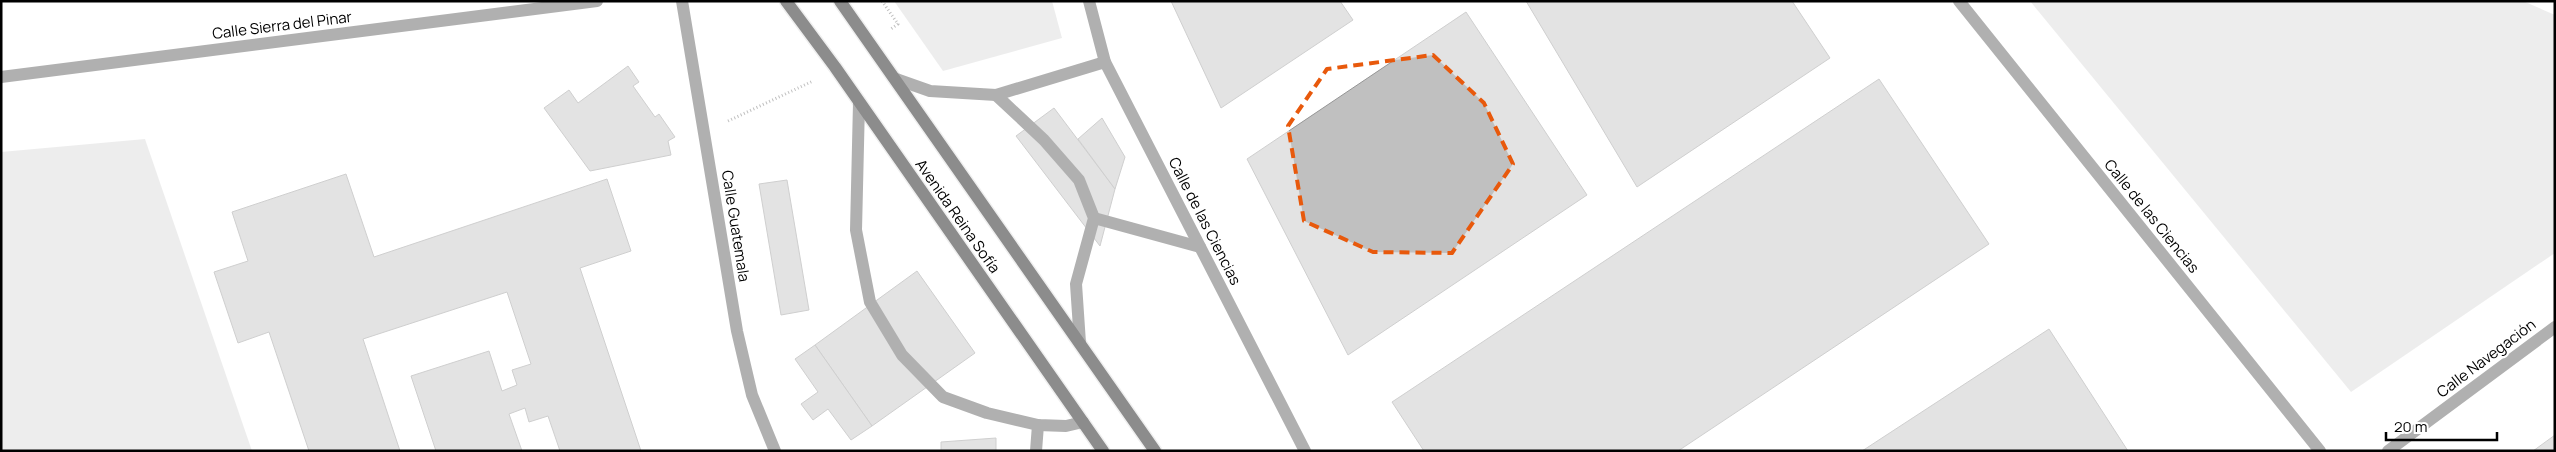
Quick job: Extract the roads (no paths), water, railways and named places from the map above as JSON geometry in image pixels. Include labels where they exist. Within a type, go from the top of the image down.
[{"type":"main road","name":"Avenida Reina Sofía","points":[[786,1],[835,67],[1103,451]]},
{"type":"main road","name":"Avenida Reina Sofía","points":[[840,1],[1155,451]]},
{"type":"street","name":"Calle Sierra del Pinar","points":[[1,77],[597,1]]},
{"type":"street","name":"Calle Guatemala","points":[[682,1],[737,331],[752,395],[775,451]]},
{"type":"street","name":"Calle de las Ciencias","points":[[1089,1],[1105,62],[1305,451]]},
{"type":"street","name":"Calle de las Ciencias","points":[[1959,1],[2320,451]]},
{"type":"street","points":[[896,79],[930,91],[996,96],[1105,62]]},
{"type":"street","points":[[996,96],[1044,140],[1079,180],[1094,218],[1076,284],[1080,343]]},
{"type":"street","points":[[859,103],[856,230],[870,302],[902,355],[944,397],[987,413],[1038,424],[1066,426],[1083,422]]},
{"type":"street","points":[[1094,218],[1200,248]]},
{"type":"street","name":"Calle Navegación","points":[[2388,451],[2555,327]]},
{"type":"street","points":[[1036,451],[1038,424]]}]
